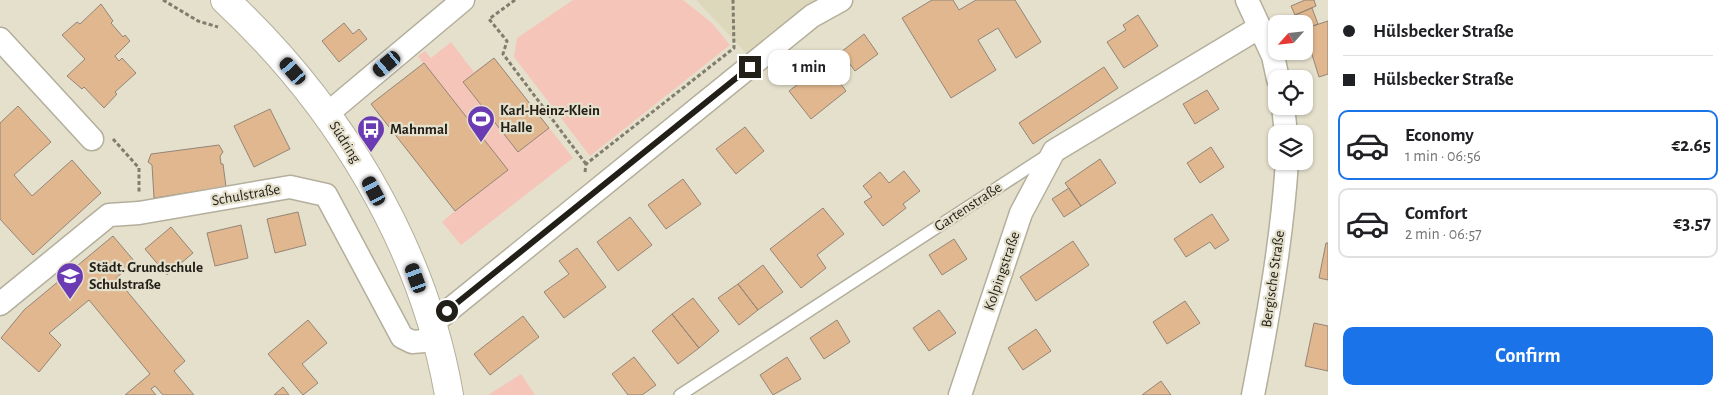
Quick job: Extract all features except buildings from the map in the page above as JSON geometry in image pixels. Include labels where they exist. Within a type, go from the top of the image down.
[{"type":"street","name":"Südring","points":[[225,0],[272,46],[327,114],[358,161],[409,260],[435,331],[449,395]]},
{"type":"street","points":[[327,114],[462,0]]},
{"type":"street","points":[[435,331],[579,204],[812,16],[840,0]]},
{"type":"street","points":[[1247,0],[1273,56],[1276,70]]},
{"type":"street","name":"Gartenstraße","points":[[1054,151],[1260,27]]},
{"type":"street","points":[[0,39],[92,139]]},
{"type":"street","name":"Kolpingstraße","points":[[960,395],[1021,213],[1054,151]]},
{"type":"street","name":"Bergische Straße","points":[[1253,395],[1269,312],[1286,170]]},
{"type":"street","name":"Schulstraße","points":[[0,304],[109,215],[139,213],[290,187],[326,195],[402,336],[412,342],[435,331]]},
{"type":"lane","name":"Gartenstraße","points":[[680,395],[1054,151]]},
{"type":"path","points":[[163,0],[198,21],[219,27],[246,20]]},
{"type":"path","points":[[515,0],[490,20],[506,41],[503,54],[586,164]]},
{"type":"path","points":[[579,204],[586,164],[734,48],[733,0]]},
{"type":"path","points":[[92,139],[114,140],[139,168],[139,213]]},
{"type":"shaded area","points":[[573,0],[683,0],[712,23],[730,45],[590,156],[514,57],[517,38]]},
{"type":"shaded area","points":[[696,0],[829,0],[749,56]]},
{"type":"shaded area","name":"Karl-Heinz-Klein Halle","points":[[451,42],[474,72],[494,58],[573,158],[461,245],[442,222],[455,211],[423,64],[418,56],[425,51],[431,58]]},
{"type":"shaded area","points":[[521,374],[535,395],[488,395]]},
{"type":"place","name":"Karl-Heinz-Klein Halle","points":[[481,143]]},
{"type":"place","name":"Mahnmal","points":[[371,153]]},
{"type":"place","name":"Städt. Grundschule Schulstraße","points":[[70,300]]},
{"type":"route","points":[[447,311],[750,67]]}]
